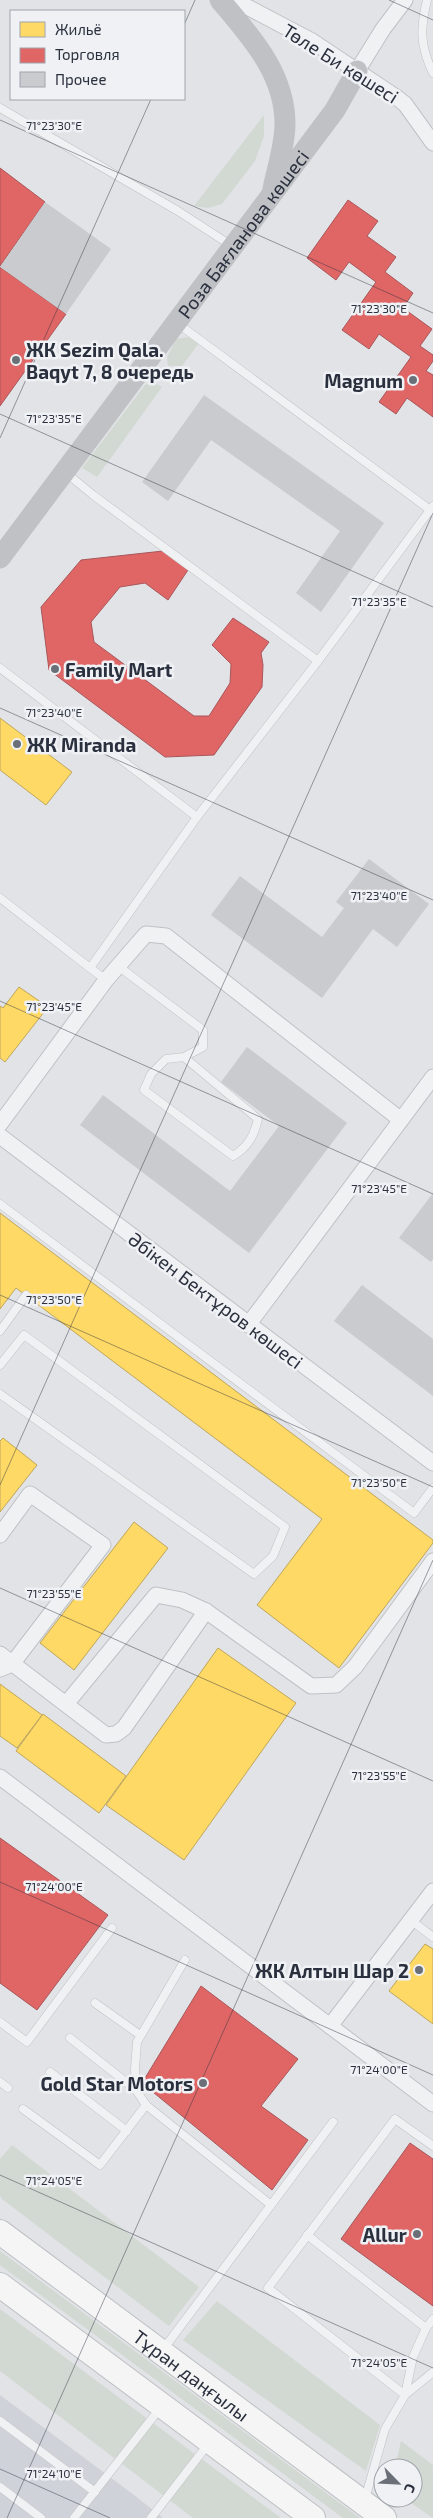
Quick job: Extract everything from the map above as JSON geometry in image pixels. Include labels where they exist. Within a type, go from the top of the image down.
[{"type":"main road","name":"Тұран даңғылы","points":[[0,2232],[384,2518]]},
{"type":"main road","points":[[0,2285],[313,2518]]},
{"type":"street","points":[[220,0],[261,50],[278,84],[285,124],[272,195]]},
{"type":"street","name":"Төле Би көшесі","points":[[234,0],[312,41],[405,104],[433,143]]},
{"type":"street","name":"Роза Бағланова көшесі","points":[[0,558],[336,110],[383,29],[405,0]]},
{"type":"street","points":[[0,1124],[106,980],[146,934],[166,936],[401,1120]]},
{"type":"street","points":[[248,1325],[433,1077]]},
{"type":"street","name":"Әбікен Бектұров көшесі","points":[[2,1142],[433,1463]]},
{"type":"street","points":[[0,1535],[30,1494],[103,1545],[4,1662],[66,1704],[106,1735],[116,1734],[124,1728],[206,1611]]},
{"type":"street","points":[[66,1704],[156,1595],[182,1600],[206,1611],[311,1686],[336,1685],[354,1667],[433,1561]]},
{"type":"street","points":[[0,1777],[433,2104]]},
{"type":"street","points":[[330,2026],[412,1921],[433,1891]]},
{"type":"lane","points":[[427,0],[421,24],[424,53],[433,73]]},
{"type":"lane","points":[[0,108],[233,246]]},
{"type":"lane","points":[[90,968],[196,817],[318,661],[432,509],[177,322]]},
{"type":"lane","points":[[65,472],[93,495],[318,661]]},
{"type":"lane","points":[[0,668],[196,817]]},
{"type":"lane","points":[[0,898],[106,980]]},
{"type":"lane","points":[[118,966],[203,1030],[203,1047],[184,1058],[166,1059],[151,1074],[144,1090],[233,1156],[246,1149],[255,1133],[258,1119],[184,1058]]},
{"type":"lane","points":[[0,1204],[414,1513],[433,1488]]},
{"type":"lane","points":[[0,1332],[26,1296]]},
{"type":"lane","points":[[0,1365],[24,1336],[285,1527],[273,1556],[254,1574],[0,1394]]},
{"type":"lane","points":[[412,1921],[433,1937]]},
{"type":"lane","points":[[0,2022],[26,2042],[112,1928]]},
{"type":"lane","points":[[136,2090],[137,2042],[184,1960]]},
{"type":"lane","points":[[95,2003],[140,2035]]},
{"type":"lane","points":[[70,2038],[136,2090],[146,2105],[271,2205]]},
{"type":"lane","points":[[50,2072],[127,2130]]},
{"type":"lane","points":[[0,2082],[8,2088]]},
{"type":"lane","points":[[23,2109],[100,2165],[146,2105]]},
{"type":"lane","points":[[405,2395],[268,2288],[395,2119],[433,2146]]},
{"type":"lane","points":[[162,2352],[333,2122]]},
{"type":"lane","points":[[307,2235],[426,2328]]},
{"type":"lane","points":[[364,2503],[385,2429],[405,2395],[413,2357],[426,2328],[433,2319]]},
{"type":"lane","points":[[405,2395],[433,2372]]},
{"type":"lane","points":[[74,2518],[162,2405]]},
{"type":"lane","points":[[0,2421],[94,2492]]},
{"type":"lane","points":[[151,2518],[210,2441]]},
{"type":"lane","points":[[0,2487],[41,2518]]},
{"type":"shaded area","points":[[264,115],[264,136],[255,161],[222,204],[208,208],[194,206]]},
{"type":"shaded area","points":[[187,337],[199,343],[182,366],[168,366],[167,357],[176,339]]},
{"type":"shaded area","points":[[153,382],[162,387],[97,477],[82,468],[145,385]]},
{"type":"shaded area","points":[[12,2145],[199,2287],[169,2326],[2,2199],[0,2196],[0,2159]]},
{"type":"shaded area","points":[[0,2251],[360,2518],[343,2518],[0,2265]]},
{"type":"shaded area","points":[[217,2301],[380,2425],[366,2471],[183,2340]]},
{"type":"shaded area","points":[[0,2309],[281,2518],[193,2518],[0,2371]]},
{"type":"shaded area","points":[[0,2395],[134,2495],[163,2518],[0,2518]]},
{"type":"shaded area","points":[[401,2441],[433,2465],[433,2518],[418,2508],[423,2508],[423,2458],[397,2458]]},
{"type":"building: Жильё","name":"ЖК Miranda","points":[[0,718],[72,772],[46,805],[0,770]]},
{"type":"building: Жильё","points":[[19,987],[48,1007],[5,1062],[0,1058],[0,1006],[3,1008]]},
{"type":"building: Жильё","points":[[0,1213],[433,1540],[433,1543],[339,1668],[257,1605],[322,1519],[16,1288],[0,1309]]},
{"type":"building: Жильё","points":[[3,1438],[37,1465],[0,1512],[0,1441]]},
{"type":"building: Жильё","points":[[134,1522],[168,1548],[74,1670],[40,1643]]},
{"type":"building: Жильё","points":[[218,1648],[296,1703],[184,1860],[106,1805]]},
{"type":"building: Жильё","points":[[0,1684],[42,1715],[17,1748],[0,1736]]},
{"type":"building: Жильё","points":[[43,1714],[126,1776],[99,1813],[16,1751]]},
{"type":"building: Жильё","name":"ЖК Алтын Шар 2","points":[[425,1944],[433,1949],[433,2024],[389,1991]]},
{"type":"building: Торговля","points":[[0,168],[45,202],[0,266]]},
{"type":"building: Торговля","points":[[348,200],[378,221],[367,236],[396,257],[385,272],[413,293],[403,308],[432,329],[420,346],[433,355],[433,361],[426,371],[433,375],[433,417],[407,398],[396,414],[379,402],[411,357],[379,334],[369,349],[342,330],[376,282],[349,262],[336,280],[307,258]]},
{"type":"building: Торговля","name":"ЖК Sezim Qala. Baqyt 7, 8 очередь","points":[[0,267],[66,314],[0,406]]},
{"type":"building: Торговля","points":[[163,551],[188,570],[168,600],[145,583],[120,587],[91,622],[94,642],[194,716],[209,716],[230,683],[231,664],[212,645],[233,618],[269,642],[261,653],[263,665],[262,687],[214,755],[165,757],[49,670],[41,607],[81,560]]},
{"type":"building: Торговля","points":[[0,1838],[108,1915],[37,2010],[0,1983]]},
{"type":"building: Торговля","points":[[201,1986],[298,2059],[261,2106],[308,2140],[272,2190],[142,2083]]},
{"type":"building: Торговля","points":[[410,2143],[433,2159],[433,2306],[341,2239]]},
{"type":"building: Прочее","points":[[45,202],[111,249],[66,314],[0,267]]},
{"type":"building: Прочее","points":[[204,395],[384,523],[321,612],[296,593],[340,531],[211,440],[168,501],[142,482]]},
{"type":"building: Прочее","points":[[369,859],[429,904],[397,947],[373,929],[322,998],[211,915],[240,876],[322,937],[344,908],[336,902]]},
{"type":"building: Прочее","points":[[247,1047],[347,1123],[249,1253],[80,1125],[103,1095],[230,1191],[279,1126],[221,1082]]},
{"type":"building: Прочее","points":[[433,1193],[433,1259],[431,1262],[399,1238]]},
{"type":"building: Прочее","points":[[362,1285],[433,1339],[433,1396],[334,1321]]},
{"type":"place","name":"ЖК Sezim Qala. Baqyt 7, 8 очередь","points":[[16,360]]},
{"type":"place","name":"Magnum","points":[[413,380]]},
{"type":"place","name":"Family Mart","points":[[55,669]]},
{"type":"place","name":"ЖК Miranda","points":[[17,744]]},
{"type":"place","name":"ЖК Алтын Шар 2","points":[[419,1970]]},
{"type":"place","name":"Gold Star Motors","points":[[203,2083]]},
{"type":"place","name":"Allur","points":[[417,2234]]}]
